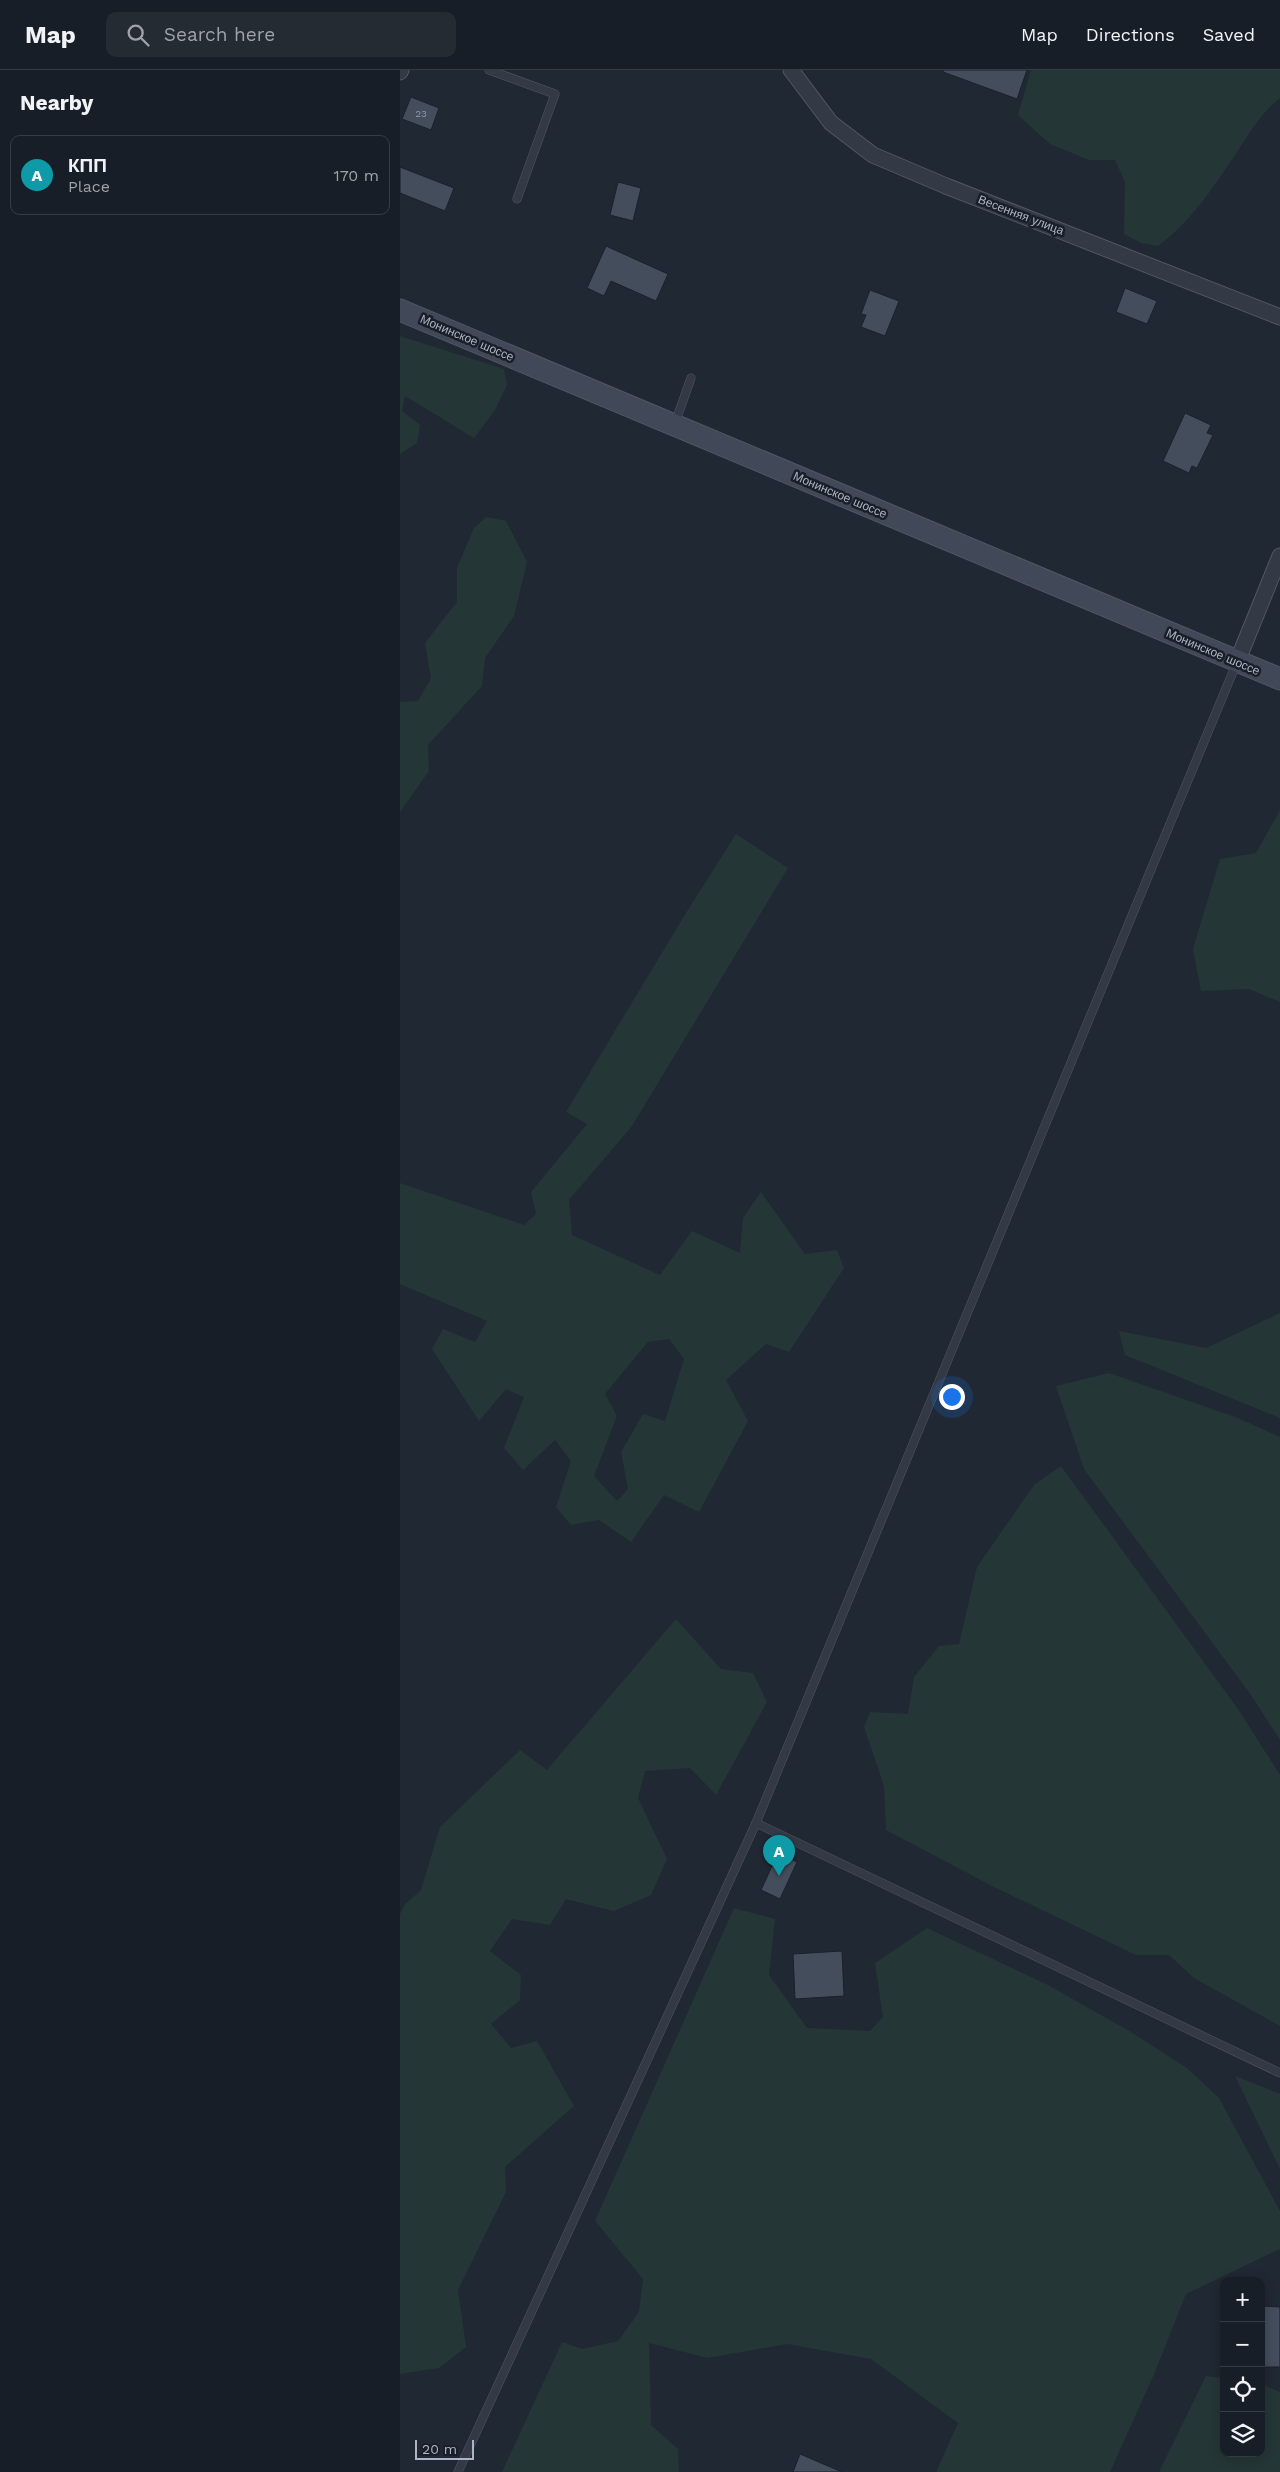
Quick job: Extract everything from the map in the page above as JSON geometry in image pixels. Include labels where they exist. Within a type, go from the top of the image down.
[{"type":"main road","name":"Монинское шоссе","points":[[400,310],[1280,679]]},
{"type":"street","name":"Весенняя улица","points":[[791,70],[831,123],[873,155],[946,186],[1280,317]]},
{"type":"street","points":[[1237,662],[1280,556]]},
{"type":"lane","points":[[489,70],[555,94],[518,199]]},
{"type":"lane","points":[[674,425],[691,378]]},
{"type":"lane","points":[[458,2472],[756,1823],[1237,662]]},
{"type":"lane","points":[[756,1823],[1280,2073]]},
{"type":"shaded area","points":[[1031,70],[1280,70],[1280,98],[1256,123],[1202,202],[1181,226],[1158,246],[1141,243],[1124,234],[1125,182],[1115,160],[1089,160],[1050,144],[1018,115]]},
{"type":"shaded area","points":[[400,336],[504,369],[507,385],[495,410],[474,438],[405,396],[402,411],[420,425],[417,443],[400,454]]},
{"type":"shaded area","points":[[486,517],[506,521],[527,562],[514,616],[485,658],[482,686],[428,745],[429,771],[400,812],[400,702],[418,701],[431,678],[425,643],[457,602],[457,568],[474,528]]},
{"type":"shaded area","points":[[1280,810],[1280,1002],[1249,989],[1201,991],[1193,949],[1220,859],[1256,853]]},
{"type":"shaded area","points":[[736,834],[788,868],[632,1126],[569,1200],[572,1235],[660,1275],[692,1231],[740,1253],[743,1218],[761,1192],[805,1254],[837,1250],[844,1268],[789,1352],[766,1344],[726,1380],[748,1421],[699,1512],[664,1495],[631,1542],[599,1520],[571,1525],[556,1507],[571,1461],[555,1440],[523,1470],[504,1448],[524,1397],[506,1389],[479,1421],[432,1349],[443,1329],[475,1342],[487,1321],[400,1284],[400,1183],[524,1225],[536,1214],[531,1192],[587,1124],[566,1112]],"holes":[[[669,1339],[684,1359],[665,1421],[643,1414],[621,1452],[628,1489],[617,1501],[594,1476],[617,1416],[605,1394],[648,1342]]]},
{"type":"shaded area","points":[[1280,1313],[1280,1418],[1125,1355],[1119,1331],[1206,1348]]},
{"type":"shaded area","points":[[1109,1373],[1238,1418],[1280,1437],[1280,1740],[1251,1695],[1084,1469],[1056,1386]]},
{"type":"shaded area","points":[[1061,1466],[1238,1709],[1280,1775],[1280,2026],[1194,1978],[1169,1955],[1136,1955],[994,1887],[886,1830],[884,1786],[864,1727],[870,1712],[908,1714],[914,1677],[939,1646],[959,1644],[977,1567],[1034,1485]]},
{"type":"shaded area","points":[[676,1619],[721,1669],[753,1673],[767,1702],[716,1795],[690,1768],[645,1771],[638,1798],[667,1859],[651,1895],[614,1911],[566,1899],[550,1925],[512,1919],[490,1951],[521,1975],[520,2000],[491,2024],[511,2048],[537,2041],[574,2106],[505,2167],[506,2192],[458,2290],[466,2347],[439,2368],[400,2374],[400,1914],[405,1904],[421,1890],[440,1827],[520,1750],[547,1770]]},
{"type":"shaded area","points":[[734,1908],[775,1919],[769,1975],[807,2028],[870,2031],[883,2017],[875,1963],[927,1928],[1048,1985],[1131,2032],[1187,2068],[1219,2098],[1280,2211],[1280,2249],[1186,2294],[1155,2372],[1110,2472],[936,2472],[958,2423],[871,2359],[787,2344],[708,2358],[649,2343],[651,2425],[678,2449],[679,2472],[502,2472],[562,2342],[582,2349],[618,2341],[639,2312],[643,2279],[595,2221]]},
{"type":"shaded area","points":[[1235,2076],[1280,2094],[1280,2169]]},
{"type":"shaded area","points":[[1206,2376],[1220,2378],[1220,2457],[1265,2457],[1265,2386],[1280,2392],[1280,2472],[1159,2472]]},
{"type":"building","points":[[944,70],[1027,70],[1017,99],[943,72]]},
{"type":"building","points":[[411,97],[439,108],[431,130],[402,119]]},
{"type":"building","points":[[400,167],[454,188],[445,211],[400,193]]},
{"type":"building","points":[[618,182],[641,188],[633,221],[610,215]]},
{"type":"building","points":[[606,246],[668,274],[656,301],[611,281],[604,296],[587,288]]},
{"type":"building","points":[[1125,288],[1157,301],[1147,324],[1116,312]]},
{"type":"building","points":[[870,290],[899,301],[885,336],[861,327],[866,315],[861,314]]},
{"type":"building","points":[[1185,413],[1211,425],[1207,433],[1213,435],[1197,468],[1192,466],[1189,473],[1163,461]]},
{"type":"building","points":[[778,1853],[797,1862],[780,1899],[761,1890]]},
{"type":"building","points":[[842,1951],[844,1996],[795,1999],[793,1954]]},
{"type":"building","points":[[1265,2306],[1280,2307],[1280,2367],[1265,2367]]},
{"type":"building","points":[[800,2454],[842,2472],[793,2472]]},
{"type":"place","name":"КПП","points":[[779,1876]]}]
